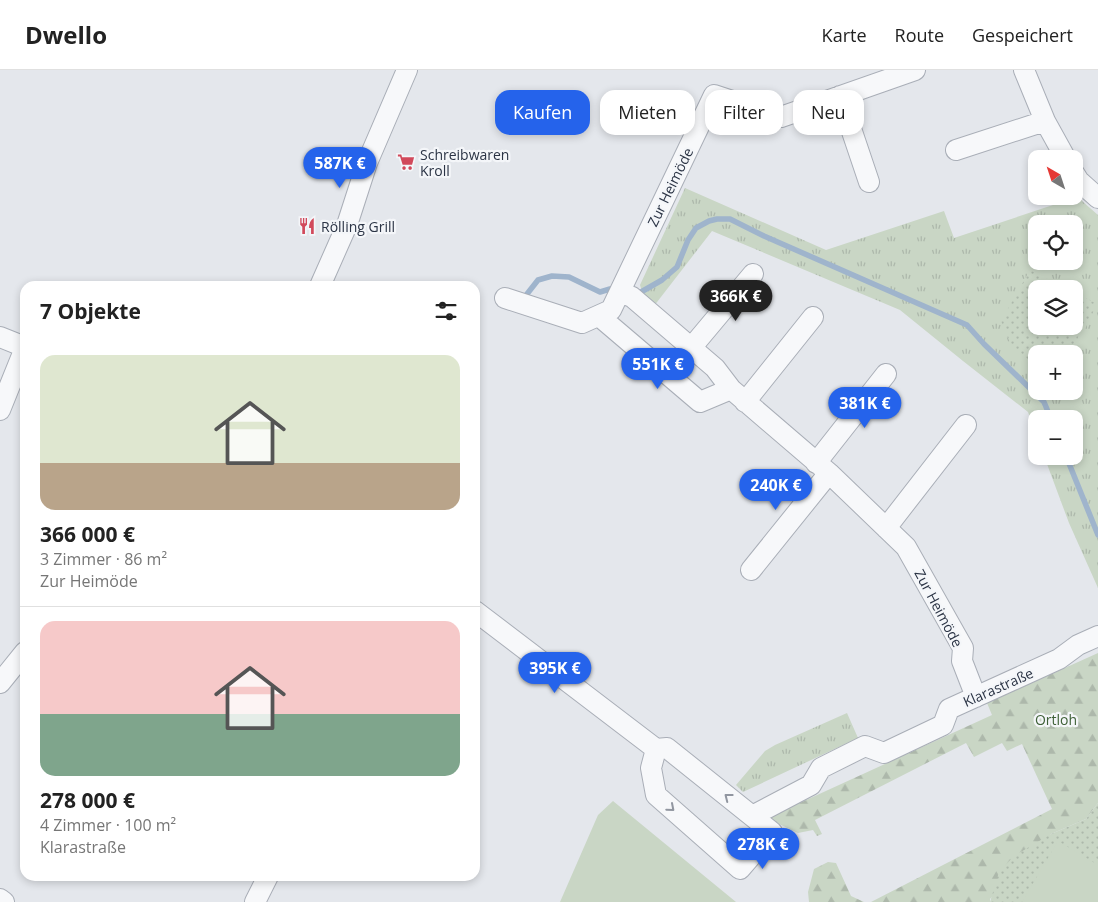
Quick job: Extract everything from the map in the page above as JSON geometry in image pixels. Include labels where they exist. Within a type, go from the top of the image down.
[{"type":"street","points":[[322,281],[347,225],[367,163],[406,70]]},
{"type":"street","name":"Zur Heimöde","points":[[857,90],[915,70]]},
{"type":"street","points":[[1024,70],[1045,121],[1061,150]]},
{"type":"street","name":"Zur Heimöde","points":[[599,316],[611,310],[714,94],[781,117],[793,113]]},
{"type":"street","points":[[956,150],[1045,121]]},
{"type":"street","points":[[853,135],[869,182]]},
{"type":"street","points":[[1083,185],[1098,198]]},
{"type":"street","points":[[691,348],[753,274]]},
{"type":"street","name":"Zur Heimöde","points":[[620,292],[632,298],[715,368],[738,396],[822,468],[906,547],[963,648],[962,661],[976,697]]},
{"type":"street","points":[[505,298],[582,323],[599,316],[700,402],[738,396],[813,317]]},
{"type":"street","points":[[0,337],[20,346]]},
{"type":"street","points":[[0,410],[20,360]]},
{"type":"street","points":[[751,570],[886,374]]},
{"type":"street","points":[[886,528],[966,425]]},
{"type":"street","points":[[480,615],[656,749],[667,748],[772,832],[740,869],[656,795],[651,768],[656,749]]},
{"type":"street","name":"Klarastraße","points":[[752,816],[811,785],[821,768],[865,746],[884,753],[943,725],[949,709],[1058,660],[1078,645],[1098,636]]},
{"type":"street","points":[[0,683],[20,658]]},
{"type":"street","points":[[255,902],[266,881]]},
{"type":"street","points":[[0,899],[4,902]]},
{"type":"green space","points":[[685,188],[826,250],[944,211],[954,238],[1053,205],[1083,205],[1083,202],[1098,215],[1098,588],[1069,523],[1047,465],[1083,465],[1083,410],[1028,410],[1028,412],[900,310],[712,231],[654,306],[644,298],[640,285]]},
{"type":"green space","points":[[1030,270],[1049,280],[1028,280],[1028,335],[1079,335],[1074,345],[1028,345],[1028,359],[1011,345],[1001,321]]},
{"type":"green space","points":[[1083,297],[1097,304],[1085,329],[1083,329]]},
{"type":"green space","name":"Ortloh","points":[[1098,653],[1098,803],[1086,819],[1051,834],[990,899],[990,902],[871,902],[1052,809],[1022,744],[1007,751],[1002,743],[974,757],[966,743],[815,820],[822,834],[817,836],[813,830],[798,833],[769,817],[992,715],[987,703]]},
{"type":"green space","points":[[847,713],[858,738],[743,792],[736,785],[765,751]]},
{"type":"green space","points":[[613,801],[736,902],[560,902],[598,815]]},
{"type":"green space","points":[[1098,803],[1098,902],[990,902],[999,872],[1014,856],[1051,834],[1086,819]]},
{"type":"green space","points":[[1058,841],[1098,865],[1098,902],[1022,902]]},
{"type":"green space","points":[[828,862],[836,863],[851,896],[864,902],[809,902],[808,892],[814,869]]},
{"type":"waterway","points":[[641,292],[662,280],[677,267],[688,240],[696,228],[709,221],[730,219],[764,236],[967,325],[1044,402],[1047,410]]},
{"type":"waterway","points":[[527,294],[538,280],[552,276],[569,277],[600,292],[610,289]]},
{"type":"waterway","points":[[1070,465],[1098,535]]},
{"type":"place","name":"Schreibwaren Kroll","points":[[406,162]]},
{"type":"place","name":"Rölling Grill","points":[[307,226]]}]
